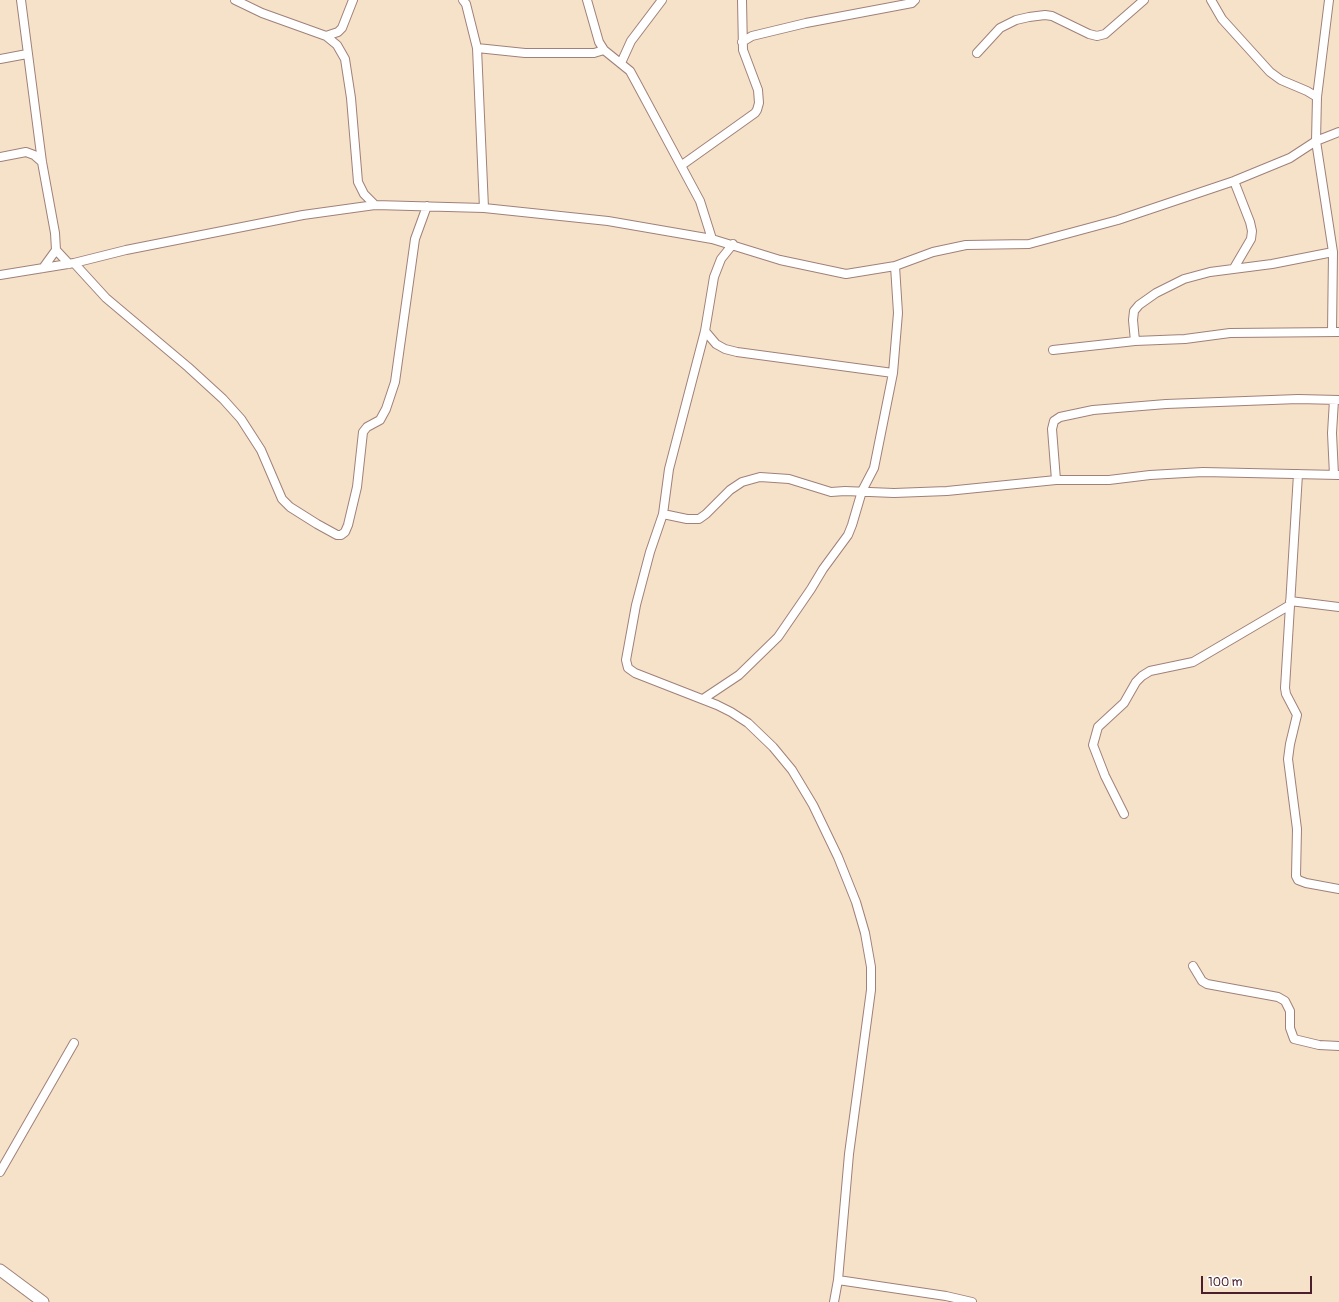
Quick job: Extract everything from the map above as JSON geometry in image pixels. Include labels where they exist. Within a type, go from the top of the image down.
[{"type":"street","points":[[21,0],[42,162],[56,250],[72,263],[106,298],[223,399],[241,419],[261,450],[282,499],[290,507],[337,535],[341,535],[345,532],[348,525],[355,494],[363,432],[367,427],[380,420],[386,409],[396,382],[415,238],[427,206]]},
{"type":"street","points":[[240,0],[262,13],[326,36],[337,45],[345,59],[352,98],[358,182],[364,194],[375,205]]},
{"type":"street","points":[[326,36],[340,30],[353,0]]},
{"type":"street","points":[[463,0],[466,4],[477,48],[484,208]]},
{"type":"street","points":[[587,0],[599,42],[604,50],[621,62],[630,71],[682,165],[700,201],[712,239]]},
{"type":"street","points":[[621,62],[631,42],[662,0]]},
{"type":"street","points":[[682,165],[755,113],[757,110],[759,103],[758,90],[743,50],[742,0]]},
{"type":"street","points":[[742,42],[752,36],[832,17],[912,3],[915,0]]},
{"type":"street","points":[[977,53],[1000,28],[1016,20],[1029,17],[1045,15],[1052,16],[1089,34],[1097,36],[1105,34],[1144,0]]},
{"type":"street","points":[[1211,0],[1222,19],[1270,72],[1281,80],[1317,97]]},
{"type":"street","points":[[1053,350],[1135,341],[1185,339],[1230,333],[1336,332],[1333,252],[1316,141],[1317,97],[1329,0]]},
{"type":"street","points":[[477,48],[525,53],[594,53],[604,50]]},
{"type":"street","points":[[0,59],[27,54]]},
{"type":"street","points":[[0,275],[72,263],[126,250],[303,215],[375,205],[484,208],[608,221],[712,239],[733,244],[780,260],[846,274],[895,266],[932,252],[966,245],[1029,244],[1118,220],[1234,181],[1290,158],[1316,141],[1339,132]]},
{"type":"street","points":[[0,158],[26,152],[34,155],[42,162]]},
{"type":"street","points":[[1234,181],[1252,231],[1251,239],[1234,268]]},
{"type":"street","points":[[733,244],[717,266],[705,331],[668,469],[663,514],[650,552],[636,605],[626,660],[628,668],[635,674],[703,699],[731,712],[748,723],[773,747],[792,770],[814,805],[838,857],[856,902],[865,933],[871,967],[871,990],[849,1154],[838,1280],[834,1302]]},
{"type":"street","points":[[44,268],[56,250]]},
{"type":"street","points":[[1135,341],[1133,320],[1134,311],[1146,299],[1184,279],[1234,268],[1272,264],[1333,252]]},
{"type":"street","points":[[703,699],[721,689],[739,675],[778,637],[848,535],[857,511],[862,491],[875,464],[893,373],[898,313],[895,266]]},
{"type":"street","points":[[705,331],[716,344],[725,349],[737,352],[893,373]]},
{"type":"street","points":[[663,514],[687,519],[699,519],[736,485],[760,477],[789,479],[831,492],[862,491],[894,493],[947,491],[1056,480],[1109,480],[1150,475],[1203,472],[1337,475],[1332,433],[1336,400],[1298,399],[1166,404],[1093,410],[1060,417],[1054,421],[1052,429],[1056,480]]},
{"type":"street","points":[[1298,474],[1285,688],[1286,694],[1297,715],[1288,759],[1297,829],[1296,876],[1298,880],[1339,889]]},
{"type":"street","points":[[1124,814],[1105,776],[1093,745],[1098,727],[1124,703],[1136,682],[1142,676],[1150,671],[1193,662],[1290,603],[1339,607]]},
{"type":"street","points":[[1193,966],[1202,981],[1207,984],[1278,997],[1285,1001],[1290,1011],[1290,1028],[1294,1039],[1319,1045],[1339,1046]]},
{"type":"street","points":[[0,1172],[74,1043]]},
{"type":"street","points":[[0,1270],[43,1302]]},
{"type":"street","points":[[838,1280],[946,1296],[972,1302]]}]
